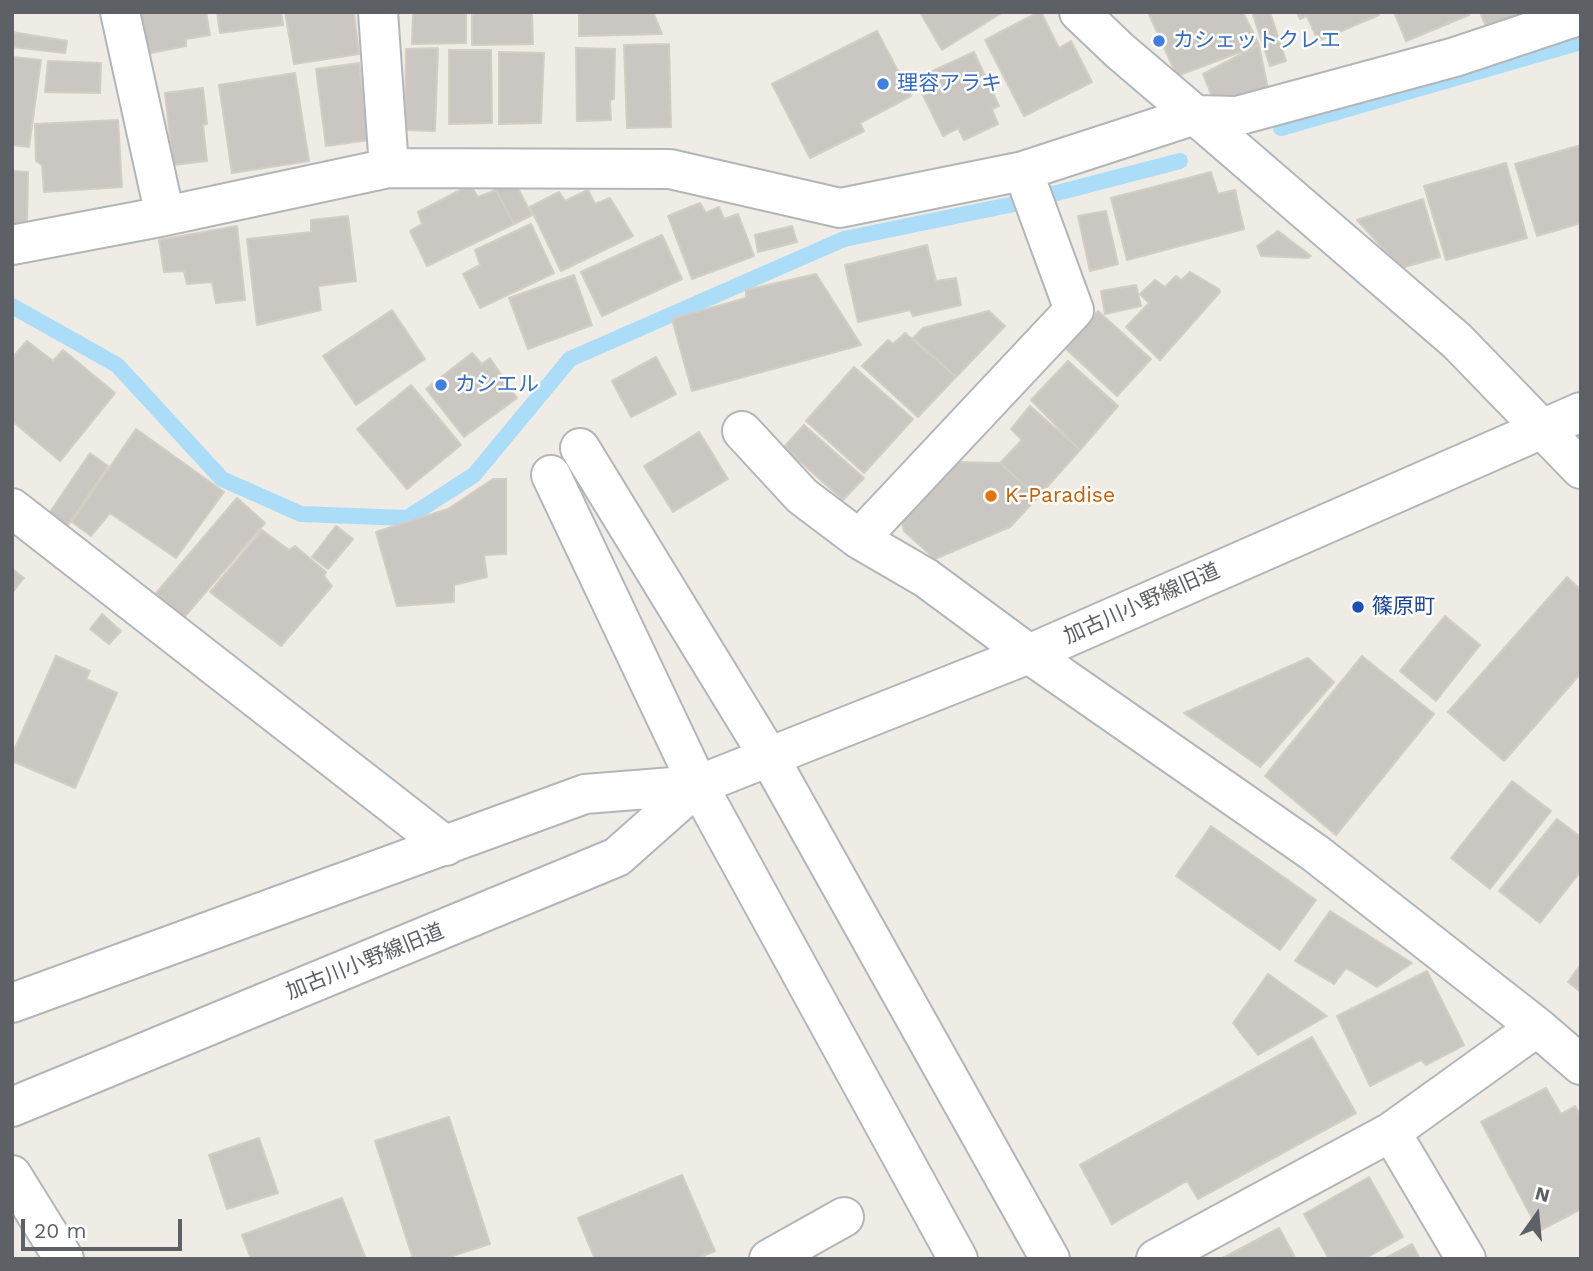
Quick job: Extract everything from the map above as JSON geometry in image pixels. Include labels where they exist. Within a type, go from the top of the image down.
[{"type":"street","points":[[120,12],[165,216]]},
{"type":"street","points":[[378,12],[388,168]]},
{"type":"street","points":[[1079,12],[1120,51],[1457,341],[1581,469]]},
{"type":"street","points":[[12,245],[165,216],[388,168],[670,169],[839,208],[1023,171],[1195,115],[1237,116],[1455,57],[1581,15]]},
{"type":"street","points":[[859,539],[1074,310],[1023,171]]},
{"type":"street","name":"加古川小野線旧道","points":[[12,1003],[585,794],[698,785],[1029,654],[1581,412]]},
{"type":"street","points":[[742,431],[802,496],[859,539],[926,578],[1029,654],[1315,853],[1537,1027],[1581,1065]]},
{"type":"street","points":[[580,448],[769,757],[1050,1259]]},
{"type":"street","points":[[551,475],[698,785],[958,1259]]},
{"type":"street","points":[[12,509],[446,846]]},
{"type":"street","name":"加古川小野線旧道","points":[[12,1107],[617,857],[698,785]]},
{"type":"street","points":[[1156,1259],[1391,1132],[1537,1027]]},
{"type":"street","points":[[1391,1132],[1466,1259]]},
{"type":"street","points":[[12,1175],[64,1259]]},
{"type":"street","points":[[769,1259],[844,1217]]},
{"type":"building","points":[[139,12],[206,12],[210,35],[186,39],[186,46],[146,54]]},
{"type":"building","points":[[217,12],[281,12],[283,25],[220,33]]},
{"type":"building","points":[[285,12],[354,12],[359,54],[294,64]]},
{"type":"building","points":[[413,12],[466,12],[466,43],[412,44]]},
{"type":"building","points":[[472,12],[532,12],[533,44],[472,45]]},
{"type":"building","points":[[579,12],[653,12],[662,34],[579,36]]},
{"type":"building","points":[[920,12],[1003,12],[942,50]]},
{"type":"building","points":[[1039,12],[1059,48],[1071,41],[1092,82],[1024,116],[985,40]]},
{"type":"building","points":[[1148,12],[1243,12],[1259,45],[1177,76]]},
{"type":"building","points":[[1252,12],[1270,12],[1286,61],[1270,66]]},
{"type":"building","points":[[1297,12],[1378,12],[1379,15],[1318,41],[1307,16],[1300,19]]},
{"type":"building","points":[[1394,12],[1468,12],[1469,15],[1406,41]]},
{"type":"building","points":[[1480,12],[1545,12],[1488,31]]},
{"type":"building","points":[[877,31],[911,96],[860,123],[864,131],[810,158],[772,84]]},
{"type":"building","points":[[12,32],[67,41],[65,53],[12,47]]},
{"type":"building","points":[[669,44],[671,127],[627,128],[624,45]]},
{"type":"building","points":[[1259,45],[1269,94],[1215,104],[1203,74]]},
{"type":"building","points":[[438,48],[435,131],[405,130],[406,49]]},
{"type":"building","points":[[576,48],[615,49],[614,99],[610,100],[611,120],[577,121]]},
{"type":"building","points":[[449,50],[491,50],[492,123],[449,124]]},
{"type":"building","points":[[499,52],[544,53],[541,123],[499,124]]},
{"type":"building","points":[[974,52],[999,106],[992,109],[998,124],[964,140],[958,128],[943,136],[915,79]]},
{"type":"building","points":[[12,57],[41,60],[29,147],[12,145]]},
{"type":"building","points":[[48,61],[101,63],[100,93],[45,92]]},
{"type":"building","points":[[359,63],[369,140],[326,146],[316,69]]},
{"type":"building","points":[[295,73],[309,161],[232,173],[219,85]]},
{"type":"building","points":[[203,88],[207,161],[173,165],[165,93]]},
{"type":"building","points":[[118,120],[122,187],[44,192],[42,165],[36,161],[35,124]]},
{"type":"building","points":[[1581,145],[1581,223],[1537,236],[1515,164]]},
{"type":"building","points":[[1506,163],[1527,238],[1446,260],[1424,186]]},
{"type":"building","points":[[12,171],[28,172],[27,225],[12,224]]},
{"type":"building","points":[[1211,172],[1218,194],[1235,190],[1244,229],[1127,260],[1111,198]]},
{"type":"building","points":[[514,181],[532,215],[514,224],[496,190]]},
{"type":"building","points":[[470,185],[478,197],[496,190],[514,224],[427,266],[410,231],[422,224],[418,212]]},
{"type":"building","points":[[588,190],[595,204],[610,198],[633,236],[561,271],[530,207],[559,192],[565,201]]},
{"type":"building","points":[[1423,199],[1440,257],[1401,268],[1357,220]]},
{"type":"building","points":[[700,203],[706,213],[719,207],[724,219],[738,214],[754,256],[692,279],[668,216]]},
{"type":"building","points":[[1106,211],[1118,264],[1090,271],[1078,216]]},
{"type":"building","points":[[348,216],[356,281],[318,286],[321,310],[257,325],[247,239],[311,232],[311,220]]},
{"type":"building","points":[[531,224],[554,273],[480,308],[463,274],[480,265],[475,250]]},
{"type":"building","points":[[237,226],[245,300],[216,303],[212,282],[187,284],[184,271],[164,272],[159,240]]},
{"type":"building","points":[[792,226],[797,242],[758,252],[755,235]]},
{"type":"building","points":[[1278,231],[1311,256],[1261,256],[1257,246]]},
{"type":"building","points":[[662,235],[682,279],[602,316],[581,272]]},
{"type":"building","points":[[927,245],[936,281],[956,278],[961,305],[913,316],[910,310],[858,322],[845,265]]},
{"type":"building","points":[[1190,272],[1220,292],[1160,360],[1126,327],[1149,303],[1140,294],[1155,280],[1165,287],[1176,276],[1181,280]]},
{"type":"building","points":[[816,274],[861,345],[692,391],[672,319],[746,298],[746,290]]},
{"type":"building","points":[[574,275],[592,325],[528,349],[509,298]]},
{"type":"building","points":[[1136,285],[1141,306],[1105,314],[1101,291]]},
{"type":"building","points":[[392,310],[425,359],[356,405],[323,356]]},
{"type":"building","points":[[989,311],[1005,326],[956,377],[913,338],[923,328]]},
{"type":"building","points":[[1098,311],[1151,359],[1117,396],[1065,348]]},
{"type":"building","points":[[905,333],[956,377],[918,417],[862,366],[888,340],[893,344]]},
{"type":"building","points":[[27,341],[53,361],[63,350],[115,393],[60,461],[12,421],[12,358]]},
{"type":"building","points":[[472,353],[482,364],[490,358],[517,398],[464,437],[426,389]]},
{"type":"building","points":[[656,357],[676,394],[631,417],[612,381]]},
{"type":"building","points":[[1068,361],[1118,406],[1080,450],[1031,400]]},
{"type":"building","points":[[854,367],[913,419],[864,473],[806,421]]},
{"type":"building","points":[[411,385],[461,445],[407,489],[357,429]]},
{"type":"building","points":[[1030,406],[1080,450],[1038,497],[1000,463],[1022,440],[1011,429]]},
{"type":"building","points":[[804,425],[864,478],[843,500],[784,447]]},
{"type":"building","points":[[136,429],[224,492],[176,558],[110,513],[91,536],[72,522]]},
{"type":"building","points":[[699,432],[728,479],[673,512],[644,466]]},
{"type":"building","points":[[90,453],[108,466],[60,537],[42,524]]},
{"type":"building","points":[[955,462],[1000,463],[1038,497],[1010,527],[935,559],[904,531],[901,518]]},
{"type":"building","points":[[493,479],[506,479],[506,554],[484,555],[487,577],[454,585],[454,602],[397,606],[376,532],[448,509]]},
{"type":"building","points":[[237,498],[265,523],[180,622],[151,599]]},
{"type":"building","points":[[336,526],[353,539],[328,569],[312,557]]},
{"type":"building","points":[[262,530],[289,550],[295,546],[326,572],[324,576],[332,586],[281,646],[210,592]]},
{"type":"building","points":[[12,569],[24,578],[12,593]]},
{"type":"building","points":[[1567,577],[1581,590],[1581,673],[1504,761],[1448,712]]},
{"type":"building","points":[[102,614],[121,631],[109,644],[90,629]]},
{"type":"building","points":[[1445,616],[1480,645],[1436,701],[1400,671]]},
{"type":"building","points":[[56,656],[90,671],[86,679],[117,693],[75,788],[12,761],[12,755]]},
{"type":"building","points":[[1362,656],[1434,714],[1336,835],[1265,776]]},
{"type":"building","points":[[1308,658],[1334,682],[1260,767],[1184,713]]},
{"type":"building","points":[[1512,781],[1551,811],[1490,889],[1451,858]]},
{"type":"building","points":[[1557,819],[1581,837],[1581,871],[1540,923],[1499,891]]},
{"type":"building","points":[[1211,826],[1316,900],[1280,950],[1176,876]]},
{"type":"building","points":[[1330,911],[1412,963],[1377,987],[1346,968],[1334,984],[1295,961]]},
{"type":"building","points":[[1581,964],[1581,992],[1568,982]]},
{"type":"building","points":[[1427,971],[1464,1045],[1426,1065],[1421,1060],[1370,1086],[1337,1016]]},
{"type":"building","points":[[1268,974],[1327,1016],[1258,1055],[1233,1023]]},
{"type":"building","points":[[1312,1037],[1356,1113],[1198,1199],[1187,1181],[1112,1224],[1080,1165]]},
{"type":"building","points":[[1546,1088],[1561,1114],[1575,1106],[1581,1116],[1581,1209],[1539,1231],[1481,1122]]},
{"type":"building","points":[[449,1117],[490,1244],[443,1259],[413,1259],[375,1141]]},
{"type":"building","points":[[259,1138],[278,1193],[227,1209],[209,1155]]},
{"type":"building","points":[[682,1175],[715,1251],[696,1259],[595,1259],[578,1218]]},
{"type":"building","points":[[1369,1177],[1403,1237],[1364,1259],[1329,1259],[1304,1214]]},
{"type":"building","points":[[342,1198],[366,1259],[251,1259],[242,1235]]},
{"type":"building","points":[[1279,1228],[1296,1259],[1221,1259]]},
{"type":"building","points":[[1412,1244],[1420,1259],[1384,1259]]},
{"type":"waterway","points":[[1281,128],[1581,42]]},
{"type":"waterway","points":[[1049,195],[1180,161]]},
{"type":"waterway","points":[[12,306],[117,365],[222,479],[301,514],[407,518],[474,475],[570,359],[844,239],[1014,204]]},
{"type":"place","name":"カシェットクレエ","points":[[1159,41]]},
{"type":"place","name":"理容アラキ","points":[[883,84]]},
{"type":"place","name":"カシエル","points":[[441,385]]},
{"type":"place","name":"K-Paradise","points":[[991,496]]},
{"type":"place","name":"篠原町","points":[[1358,607]]}]
